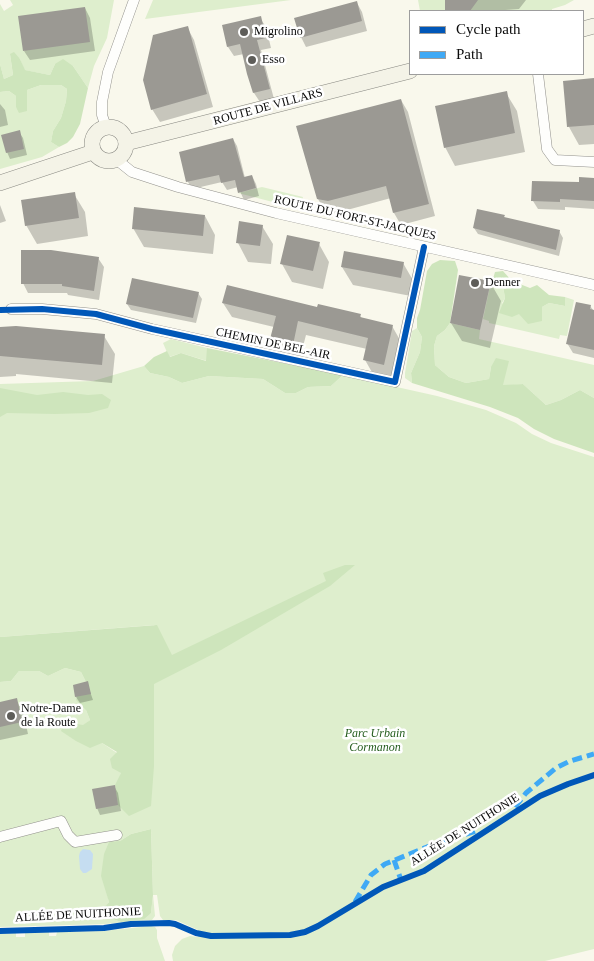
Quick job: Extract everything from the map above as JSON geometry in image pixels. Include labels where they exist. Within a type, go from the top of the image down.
[{"type":"main road","name":"ROUTE DE VILLARS","points":[[126,143],[409,71]]},
{"type":"main road","points":[[106,127],[117,129],[122,133],[126,143],[124,153],[117,160],[110,162],[103,161],[97,157],[93,152],[91,144],[93,136],[99,130],[106,127]]},
{"type":"main road","points":[[0,183],[93,152]]},
{"type":"street","points":[[106,127],[102,114],[102,102],[108,72],[134,0]]},
{"type":"street","points":[[538,75],[547,149],[555,160],[594,162]]},
{"type":"street","name":"ROUTE DU FORT-ST-JACQUES","points":[[117,160],[132,172],[178,187],[276,213],[594,284]]},
{"type":"street","name":"CHEMIN DE BEL-AIR","points":[[11,309],[42,309],[96,314],[152,329],[394,382],[424,247]]},
{"type":"street","points":[[0,837],[61,820],[68,835],[75,842],[117,834]]},
{"type":"green space","points":[[10,0],[114,0],[107,38],[94,66],[88,88],[73,66],[55,64],[50,75],[24,70],[20,59],[10,54],[13,75],[4,79],[0,64],[0,4],[4,11],[13,5]]},
{"type":"green space","points":[[153,0],[291,0],[145,19]]},
{"type":"green space","points":[[418,0],[574,0],[552,10],[420,10]]},
{"type":"green space","points":[[14,52],[25,70],[50,75],[55,64],[63,59],[73,66],[88,88],[80,124],[73,137],[67,143],[59,147],[51,142],[53,131],[61,118],[67,89],[61,85],[41,85],[27,90],[27,111],[19,113],[16,107],[16,96],[9,91],[0,92],[0,64],[4,79],[13,75],[10,54]]},
{"type":"green space","points":[[41,85],[61,85],[67,89],[61,118],[53,131],[51,142],[59,147],[42,157],[0,169],[0,92],[9,91],[16,96],[16,107],[27,111],[27,90]]},
{"type":"green space","points":[[262,187],[303,197],[296,208],[238,193]]},
{"type":"green space","points":[[440,260],[455,261],[458,270],[450,323],[437,336],[434,346],[435,365],[449,377],[466,383],[489,379],[491,367],[496,358],[509,361],[503,385],[523,384],[546,405],[580,390],[594,398],[594,453],[554,439],[518,418],[490,407],[412,383],[411,373],[420,352],[422,337],[417,328],[417,318],[427,271],[432,264]]},
{"type":"green space","points":[[503,271],[512,281],[530,288],[537,285],[549,295],[565,297],[565,306],[549,303],[542,307],[542,321],[528,324],[519,314],[512,317],[499,313],[505,298],[503,286],[493,279],[495,272]]},
{"type":"green space","points":[[493,279],[503,286],[505,298],[502,303],[519,314],[549,303],[565,306],[565,297],[574,300],[567,336],[560,335],[559,339],[489,323],[489,321],[483,319]]},
{"type":"green space","points":[[450,323],[480,330],[479,339],[594,365],[594,398],[580,390],[546,405],[523,384],[503,386],[491,367],[489,379],[466,383],[449,377],[435,365],[434,346],[437,336]]},
{"type":"green space","points":[[417,328],[422,337],[420,352],[411,373],[412,383],[405,378],[405,373],[412,331]]},
{"type":"green space","points":[[171,339],[207,348],[207,361],[181,353],[169,357],[163,343]]},
{"type":"green space","points":[[207,348],[343,375],[331,386],[308,387],[296,393],[285,393],[263,379],[209,376],[182,383],[169,377],[150,373],[144,366],[154,357],[167,351],[170,357],[181,353],[206,361]]},
{"type":"green space","name":"Parc Urbain Cormanon","points":[[144,366],[150,373],[169,377],[182,383],[209,376],[263,379],[285,393],[296,393],[308,387],[331,386],[343,375],[437,396],[486,410],[516,423],[532,434],[551,443],[594,457],[594,949],[545,961],[173,961],[172,955],[175,946],[182,939],[190,936],[198,937],[198,930],[176,920],[163,920],[160,916],[157,895],[153,895],[155,916],[152,920],[104,924],[0,927],[0,682],[11,681],[19,671],[39,671],[48,676],[65,668],[81,672],[86,682],[86,710],[90,720],[84,725],[102,743],[117,753],[121,773],[118,805],[155,625],[0,637],[0,384],[93,381]],"holes":[[[151,829],[153,895],[151,913],[121,922],[100,914],[109,902],[107,892],[120,841],[131,834]]]},
{"type":"green space","points":[[0,388],[37,395],[63,392],[88,395],[102,394],[111,400],[108,408],[89,413],[7,413],[0,417]]},
{"type":"green space","points":[[345,565],[355,565],[330,586],[221,650],[154,684],[154,766],[151,806],[129,816],[118,805],[115,785],[121,773],[112,768],[110,759],[117,752],[102,743],[90,748],[61,731],[65,722],[83,725],[90,720],[86,710],[76,700],[79,691],[86,682],[81,672],[65,668],[48,676],[39,671],[19,671],[11,681],[0,682],[0,637],[157,625],[172,655],[326,581],[323,573]]},
{"type":"green space","points":[[151,829],[153,895],[151,913],[144,919],[121,922],[99,914],[109,902],[101,876],[104,854],[109,842],[120,841],[131,834]]},
{"type":"green space","points":[[151,926],[157,930],[157,938],[165,961],[0,961],[0,934],[16,933],[16,937],[25,937],[25,933],[49,932],[49,936],[56,936],[57,932],[103,931]]},
{"type":"water","points":[[83,849],[90,850],[93,854],[92,869],[86,873],[83,873],[80,869],[79,856]]},
{"type":"building","points":[[445,0],[478,0],[471,10],[445,10]]},
{"type":"building","points":[[357,1],[362,21],[300,38],[294,18]]},
{"type":"building","points":[[85,7],[90,42],[23,51],[18,16]]},
{"type":"building","points":[[261,16],[266,38],[257,40],[270,89],[253,93],[240,44],[227,47],[222,25]]},
{"type":"building","points":[[188,26],[207,94],[151,110],[143,80],[153,35]]},
{"type":"building","points":[[594,78],[594,125],[567,127],[563,81]]},
{"type":"building","points":[[507,91],[515,133],[444,148],[435,106]]},
{"type":"building","points":[[401,99],[429,204],[393,213],[386,186],[328,201],[317,199],[296,126]]},
{"type":"building","points":[[20,130],[24,149],[6,153],[1,135]]},
{"type":"building","points":[[233,138],[244,177],[252,175],[256,188],[238,193],[235,180],[221,183],[219,175],[186,182],[179,152]]},
{"type":"building","points":[[579,177],[594,178],[594,201],[560,199],[560,202],[531,201],[532,181],[579,182]]},
{"type":"building","points":[[75,192],[79,218],[25,226],[21,200]]},
{"type":"building","points":[[134,207],[205,215],[203,236],[132,229]]},
{"type":"building","points":[[477,209],[560,230],[556,250],[473,228]]},
{"type":"building","points":[[239,221],[263,225],[260,246],[236,243]]},
{"type":"building","points":[[287,235],[320,242],[313,271],[280,264]]},
{"type":"building","points":[[21,250],[51,250],[99,257],[94,291],[62,286],[62,284],[21,284]]},
{"type":"building","points":[[344,251],[404,262],[401,278],[341,267]]},
{"type":"building","points":[[459,275],[491,281],[480,330],[450,323]]},
{"type":"building","points":[[132,278],[199,292],[193,318],[126,304]]},
{"type":"building","points":[[227,285],[317,307],[318,304],[361,314],[360,317],[393,325],[384,365],[363,360],[368,338],[298,321],[293,345],[270,339],[276,316],[222,303]]},
{"type":"building","points":[[576,302],[591,305],[590,309],[594,310],[594,350],[566,344]]},
{"type":"building","points":[[16,326],[105,334],[102,365],[0,356],[0,327]]},
{"type":"building","points":[[88,681],[91,694],[75,697],[73,685]]},
{"type":"building","name":"Notre-Dame de la Route","points":[[17,698],[22,722],[0,727],[0,702]]},
{"type":"building","points":[[115,785],[118,805],[96,809],[92,789]]},
{"type":"marked path","points":[[515,807],[526,793],[556,768],[570,761],[594,754]]},
{"type":"marked path","points":[[355,902],[371,875],[385,864],[427,847],[479,830]]},
{"type":"marked path","points":[[394,860],[401,880]]},
{"type":"cycle path","points":[[0,310],[42,309],[96,314],[152,329],[395,382],[424,247]]},
{"type":"cycle path","name":"ALLÉE DE NUITHONIE","points":[[0,931],[104,928],[131,924],[169,923],[196,933],[211,936],[290,935],[305,932],[383,887],[424,871],[540,796],[594,775]]},
{"type":"place","name":"Migrolino","points":[[244,32]]},
{"type":"place","name":"Esso","points":[[252,60]]},
{"type":"place","name":"Denner","points":[[475,283]]},
{"type":"place","name":"Notre-Dame de la Route","points":[[11,716]]}]
